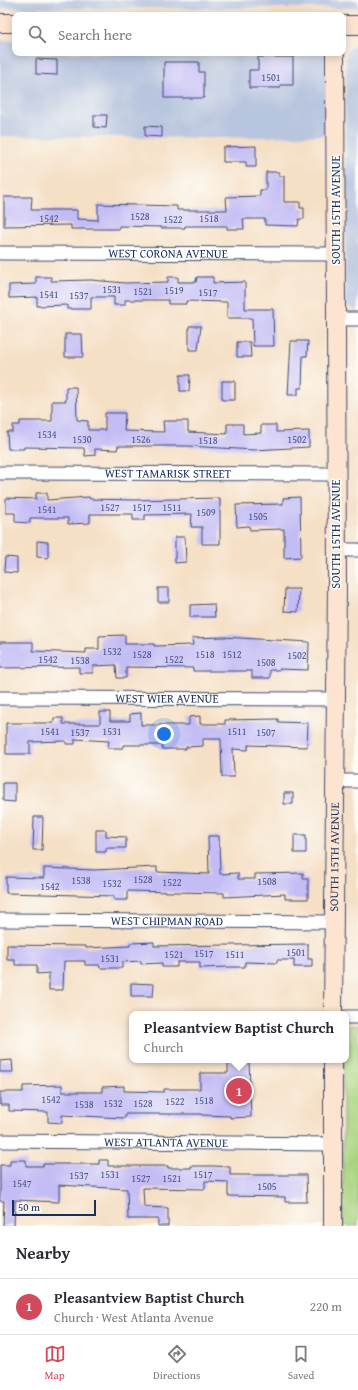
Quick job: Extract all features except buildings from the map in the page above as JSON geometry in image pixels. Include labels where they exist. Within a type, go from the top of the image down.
[{"type":"street","points":[[0,23],[12,23]]},
{"type":"street","points":[[346,24],[358,25]]},
{"type":"street","name":"SOUTH 15TH AVENUE","points":[[333,1011],[336,781],[334,699],[337,319],[335,56]]},
{"type":"street","name":"WEST CORONA AVENUE","points":[[0,253],[336,254]]},
{"type":"street","points":[[337,319],[358,319]]},
{"type":"street","name":"WEST TAMARISK STREET","points":[[0,473],[336,474]]},
{"type":"street","points":[[336,550],[358,550]]},
{"type":"street","name":"WEST WIER AVENUE","points":[[0,698],[334,699]]},
{"type":"street","points":[[336,781],[358,781]]},
{"type":"street","name":"WEST CHIPMAN ROAD","points":[[0,920],[334,922]]},
{"type":"street","points":[[333,1063],[333,1226]]},
{"type":"street","name":"WEST ATLANTA AVENUE","points":[[0,1141],[333,1144]]},
{"type":"shaded area","points":[[0,0],[358,0],[358,8],[0,8]]},
{"type":"shaded area","points":[[0,40],[12,40],[12,56],[326,56],[327,135],[222,138],[0,136]]},
{"type":"shaded area","points":[[358,42],[357,311],[348,307],[345,303],[346,58],[348,50]]},
{"type":"green space","points":[[358,1025],[358,1226],[343,1226],[343,1063],[349,1063],[349,1026]]},
{"type":"place","name":"Pleasantview Baptist Church","points":[[239,1091]]}]
